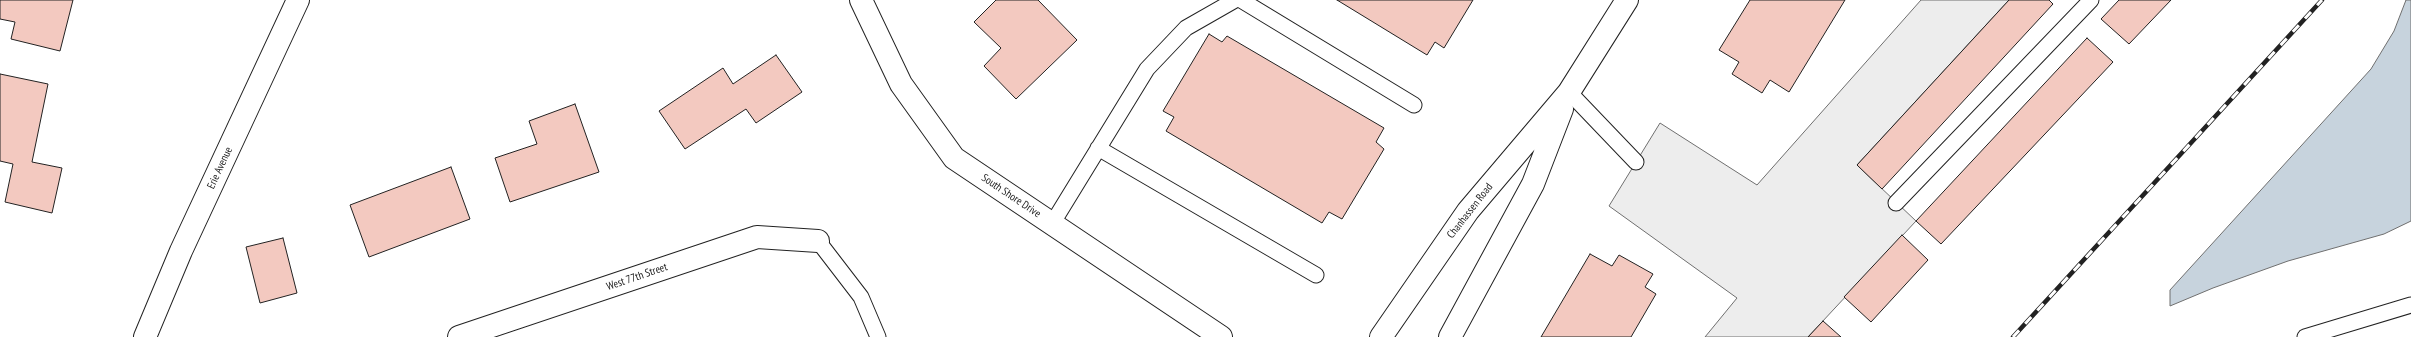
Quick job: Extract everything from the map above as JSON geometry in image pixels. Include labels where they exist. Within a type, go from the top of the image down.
[{"type":"street","name":"Erie Avenue","points":[[145,337],[181,251],[298,0]]},
{"type":"street","name":"South Shore Drive","points":[[861,0],[901,84],[954,158],[1221,337]]},
{"type":"street","name":"Chanhassen Road","points":[[1381,337],[1468,211],[1569,92],[1627,0]]},
{"type":"street","name":"Chanhassen Road","points":[[1450,337],[1533,184],[1569,92]]},
{"type":"street","name":"West 77th Street","points":[[459,337],[757,237],[818,241]]},
{"type":"lane","points":[[1052,224],[1147,69],[1186,28],[1235,0]]},
{"type":"lane","points":[[1241,0],[1414,105]]},
{"type":"lane","points":[[1896,203],[2083,3]]},
{"type":"lane","points":[[1569,92],[1636,162]]},
{"type":"lane","points":[[1098,148],[1316,275]]},
{"type":"lane","points":[[818,241],[861,297],[878,337]]},
{"type":"lane","points":[[2305,337],[2353,330],[2411,304]]},
{"type":"shaded area","points":[[1921,0],[2009,0],[1857,165],[1916,221],[1808,337],[1705,337],[1737,298],[1609,206],[1660,123],[1757,185]]},
{"type":"shaded area","points":[[2406,0],[2411,0],[2411,221],[2384,234],[2288,261],[2213,288],[2170,306],[2170,290],[2371,69],[2394,31]]},
{"type":"building","points":[[0,0],[73,0],[60,51],[11,39],[15,22],[0,19]]},
{"type":"building","points":[[996,0],[1038,0],[1077,40],[1016,99],[984,66],[1001,48],[974,22]]},
{"type":"building","points":[[1337,0],[1473,0],[1444,48],[1435,42],[1427,55]]},
{"type":"building","points":[[1750,0],[1845,0],[1789,92],[1770,80],[1762,93],[1732,74],[1739,62],[1719,50]]},
{"type":"building","points":[[2009,0],[2049,0],[2053,4],[1882,189],[1857,165]]},
{"type":"building","points":[[2119,0],[2171,0],[2129,44],[2101,19]]},
{"type":"building","points":[[1209,34],[1222,42],[1227,36],[1384,128],[1376,142],[1384,149],[1342,219],[1329,212],[1322,223],[1166,131],[1174,117],[1163,111]]},
{"type":"building","points":[[2087,38],[2113,62],[1941,244],[1916,221]]},
{"type":"building","points":[[776,55],[802,92],[756,123],[746,109],[685,149],[659,111],[723,68],[733,84]]},
{"type":"building","points":[[0,74],[48,84],[32,162],[62,168],[52,213],[5,202],[13,164],[0,161]]},
{"type":"building","points":[[575,104],[599,172],[510,202],[495,158],[537,144],[529,121]]},
{"type":"building","points":[[451,167],[470,219],[369,257],[350,205]]},
{"type":"building","points":[[1902,235],[1928,260],[1871,322],[1844,297]]},
{"type":"building","points":[[283,238],[297,293],[260,303],[246,247]]},
{"type":"building","points":[[1590,254],[1612,266],[1619,255],[1653,274],[1645,287],[1656,294],[1631,337],[1541,337]]},
{"type":"building","points":[[1823,321],[1841,337],[1808,337]]},
{"type":"railway","points":[[2013,337],[2322,0]]}]
